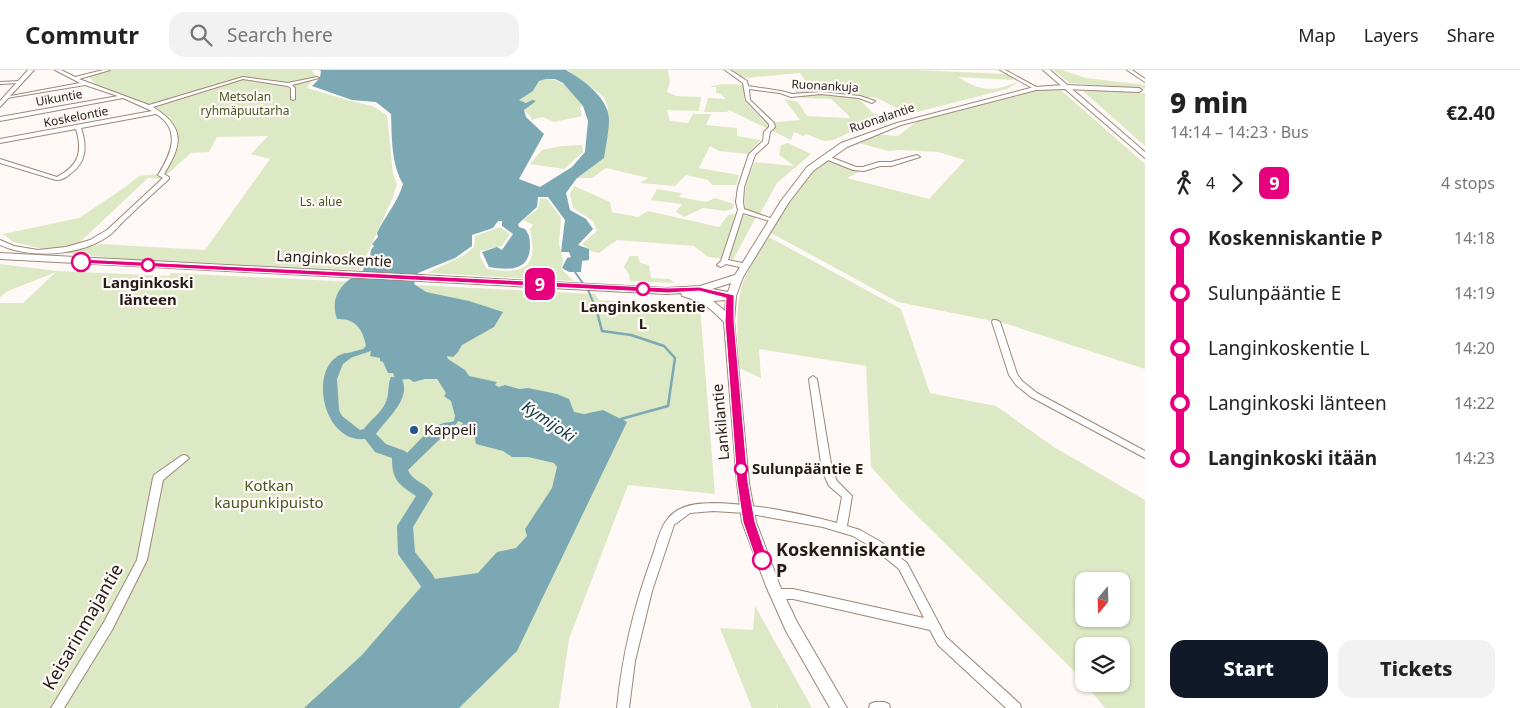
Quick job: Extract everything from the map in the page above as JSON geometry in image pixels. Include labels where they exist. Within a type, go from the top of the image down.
[{"type":"main road","points":[[1051,74],[1145,156]]},
{"type":"street","points":[[0,105],[31,70]]},
{"type":"street","points":[[0,242],[11,248],[24,251],[51,252],[77,246],[104,236],[167,178],[161,175],[173,155],[175,142],[174,130],[166,120],[148,107],[74,79],[61,70]]},
{"type":"street","points":[[74,79],[108,70]]},
{"type":"street","points":[[727,70],[744,80],[747,87],[748,100],[772,124],[772,127],[767,132],[766,142],[752,154],[750,169],[743,176],[739,201],[741,210],[722,263],[744,266]]},
{"type":"street","points":[[1002,70],[1036,88]]},
{"type":"street","points":[[1129,70],[1145,81]]},
{"type":"street","points":[[148,107],[243,78],[287,85],[293,88],[293,99]]},
{"type":"street","points":[[287,85],[317,78]]},
{"type":"street","points":[[0,83],[19,82]]},
{"type":"street","points":[[7,97],[86,84]]},
{"type":"street","name":"Ruonalantie","points":[[731,296],[738,276],[801,178],[825,157],[858,138],[880,130],[1036,88],[1065,86],[1142,90]]},
{"type":"street","name":"Ruonankuja","points":[[747,87],[781,92],[791,96],[820,93],[860,97],[872,101]]},
{"type":"street","name":"Uikuntie","points":[[0,119],[122,97]]},
{"type":"street","name":"Koskelontie","points":[[0,142],[156,112]]},
{"type":"street","points":[[0,161],[58,179],[74,168],[83,156],[82,138],[78,127]]},
{"type":"street","points":[[825,157],[855,169],[864,169],[870,166],[891,164],[917,157]]},
{"type":"street","points":[[741,210],[773,220]]},
{"type":"street","name":"Langinkoskentie","points":[[0,256],[696,292],[714,298],[731,296]]},
{"type":"street","points":[[696,292],[738,276]]},
{"type":"street","points":[[696,292],[712,304],[729,321]]},
{"type":"street","name":"Lankilantie","points":[[731,296],[729,321],[746,508],[762,560],[776,594],[791,626],[839,708]]},
{"type":"street","points":[[996,322],[1013,375],[1019,383],[1034,395],[1145,455]]},
{"type":"street","points":[[813,379],[827,470],[833,482],[847,496],[841,528]]},
{"type":"street","name":"Keisarinmajantie","points":[[57,708],[108,626],[142,560],[158,478],[184,458]]},
{"type":"street","points":[[623,708],[625,676],[634,630],[670,523],[681,512],[688,509],[746,508],[841,528],[856,533],[877,545],[903,566],[942,641],[1015,708]]},
{"type":"street","points":[[776,594],[793,594],[933,625]]},
{"type":"street","points":[[875,708],[884,708]]},
{"type":"green space","points":[[112,70],[311,70],[316,75],[307,88],[372,106],[387,115],[393,174],[397,184],[361,268],[358,270],[126,259],[64,253],[100,244],[205,250],[270,159],[251,154],[268,136],[217,137],[209,152],[191,153],[162,179],[148,178],[79,243],[61,248],[43,249],[13,242],[3,234],[79,218],[139,176],[165,173],[176,152],[178,136],[170,121],[151,106],[242,78],[150,106],[96,85],[88,76]]},
{"type":"green space","points":[[568,70],[668,70],[670,82],[667,92],[676,96],[701,97],[699,111],[667,110],[670,121],[688,123],[693,114],[711,114],[706,125],[737,128],[737,136],[761,140],[747,154],[719,151],[710,146],[699,168],[739,175],[736,185],[712,185],[708,180],[686,175],[675,186],[640,183],[648,178],[606,168],[592,178],[577,178],[608,108],[604,97]]},
{"type":"green space","points":[[914,70],[1007,74],[1013,78],[1012,80],[958,77],[974,85],[991,89],[1019,82],[1007,89],[909,114],[875,97],[858,98],[874,114],[896,113],[904,116],[866,125],[833,140],[824,141],[806,134],[803,136],[794,132],[791,140],[729,110],[727,112],[704,112],[708,98],[726,99],[721,94],[716,93],[716,87],[709,87],[721,84],[745,85],[744,100],[766,123],[800,120],[784,99],[798,102],[807,116],[849,118],[849,116],[831,99],[802,98],[794,90],[811,89],[800,73],[745,78],[729,71]]},
{"type":"green space","points":[[1053,70],[1062,70],[1086,78],[1145,85],[1145,89],[1070,83]]},
{"type":"green space","points":[[546,79],[558,81],[571,91],[583,106],[580,107],[582,116],[554,122],[543,117],[531,120],[531,117],[524,110],[535,101],[526,103],[518,100],[533,91],[539,81]]},
{"type":"green space","points":[[1041,89],[1062,91],[1145,164],[1145,369],[1007,324],[898,302],[771,233],[795,193],[825,159],[859,172],[847,178],[929,199],[965,160],[938,152],[888,151],[855,142],[875,134],[898,136],[916,122]]},
{"type":"green space","points":[[1089,89],[1145,93],[1145,146],[1083,91]]},
{"type":"green space","points":[[788,143],[811,154],[777,183],[760,214],[745,209],[746,185],[755,162],[794,166],[779,155],[781,145]]},
{"type":"green space","points":[[582,145],[583,152],[564,169],[530,164],[542,150],[561,146]]},
{"type":"green space","points":[[574,186],[610,202],[612,212],[638,217],[648,211],[719,227],[728,215],[756,217],[733,260],[708,257],[694,246],[617,240],[599,253],[591,251],[582,244],[597,231],[593,221],[573,208],[570,194]]},
{"type":"green space","points":[[657,189],[682,193],[679,197],[706,202],[715,198],[734,204],[733,209],[725,211],[703,208],[684,217],[676,212],[682,204],[651,200]]},
{"type":"green space","points":[[540,199],[547,199],[561,218],[559,244],[563,260],[561,269],[574,281],[427,273],[464,255],[474,247],[475,236],[500,227],[510,234],[502,246],[480,251],[480,257],[487,269],[510,271],[525,266],[530,261],[532,253],[530,229],[533,225],[523,220],[538,209]]},
{"type":"green space","points":[[769,237],[901,309],[930,393],[996,406],[1054,447],[1145,500],[1145,708],[1105,708],[1092,692],[1130,692],[1130,637],[1075,637],[1075,672],[901,500],[871,467],[866,366],[759,349],[761,378],[739,368],[737,318],[741,289],[749,269]]},
{"type":"green space","points":[[630,256],[638,256],[640,263],[649,265],[651,278],[670,279],[674,283],[630,281],[629,274],[624,267]]},
{"type":"green space","name":"Kotkan kaupunkipuisto","points":[[0,264],[57,271],[169,276],[171,273],[595,294],[599,300],[700,306],[715,494],[628,485],[569,639],[559,708],[0,708],[0,303],[23,303],[56,272],[8,291],[0,297]]},
{"type":"green space","points":[[755,606],[812,708],[778,708],[775,702],[777,708],[752,708],[720,628],[753,630]]},
{"type":"water","name":"Kymijoki","points":[[319,70],[566,70],[594,90],[608,111],[609,124],[604,158],[577,178],[566,193],[570,210],[586,219],[593,229],[578,245],[589,249],[589,260],[582,261],[581,272],[569,272],[562,268],[567,258],[571,257],[569,252],[561,252],[565,220],[548,197],[538,197],[537,207],[518,224],[519,227],[527,231],[530,242],[528,256],[521,265],[510,269],[489,267],[482,252],[497,247],[502,250],[513,234],[502,226],[502,221],[498,221],[493,228],[472,235],[472,246],[455,258],[418,273],[414,284],[426,292],[469,301],[503,312],[494,327],[462,345],[453,357],[447,356],[448,359],[465,370],[469,376],[497,382],[495,385],[499,387],[505,385],[519,389],[528,388],[557,394],[569,399],[574,412],[584,414],[603,410],[627,422],[517,651],[459,708],[304,708],[362,655],[427,580],[478,573],[497,552],[516,548],[527,536],[525,529],[552,488],[557,467],[554,463],[528,457],[512,457],[503,451],[476,444],[474,433],[461,426],[463,423],[458,421],[454,428],[449,427],[449,423],[454,421],[455,416],[451,401],[444,396],[446,393],[437,379],[425,379],[414,382],[409,379],[396,380],[393,373],[388,373],[380,358],[370,356],[371,351],[347,359],[344,354],[363,349],[366,346],[363,334],[357,326],[349,320],[337,319],[335,311],[336,296],[349,279],[363,271],[364,265],[369,262],[371,250],[374,246],[372,244],[378,237],[377,233],[398,197],[403,184],[394,159],[391,114],[376,102],[352,100],[312,86],[320,78],[321,71]],"holes":[[[555,79],[563,83],[583,106],[588,121],[585,152],[572,167],[540,187],[519,179],[544,134],[526,117],[524,110],[536,101],[532,100],[526,103],[519,100],[533,91],[539,81]]]},
{"type":"waterway","points":[[575,272],[589,292],[596,309]]},
{"type":"waterway","points":[[596,308],[602,331],[631,335],[664,346],[675,358],[668,406],[621,419]]},
{"type":"waterway","points":[[345,357],[337,362],[330,379],[332,410],[336,419],[357,435],[369,434]]},
{"type":"waterway","points":[[369,434],[393,403],[396,392],[396,380]]},
{"type":"waterway","points":[[400,469],[439,431],[449,427]]},
{"type":"waterway","points":[[369,434],[380,448],[400,455],[400,469]]},
{"type":"waterway","points":[[400,469],[404,480],[425,494],[405,526],[407,554],[427,580],[435,597]]},
{"type":"bus line","name":"9","points":[[81,262],[668,291],[699,289],[711,290],[731,296],[729,321],[731,324],[746,508],[762,560]]},
{"type":"place","name":"Langinkoski länteen","points":[[148,265]]},
{"type":"place","name":"Langinkoskentie L","points":[[643,289]]},
{"type":"place","name":"Kappeli","points":[[414,430]]},
{"type":"place","name":"Sulunpääntie E","points":[[741,469]]},
{"type":"place","name":"Koskenniskantie P","points":[[762,560]]},
{"type":"park label","name":"Metsolan ryhmäpuutarha","points":[[245,104]]},
{"type":"park label","name":"Ls. alue","points":[[321,202]]}]
